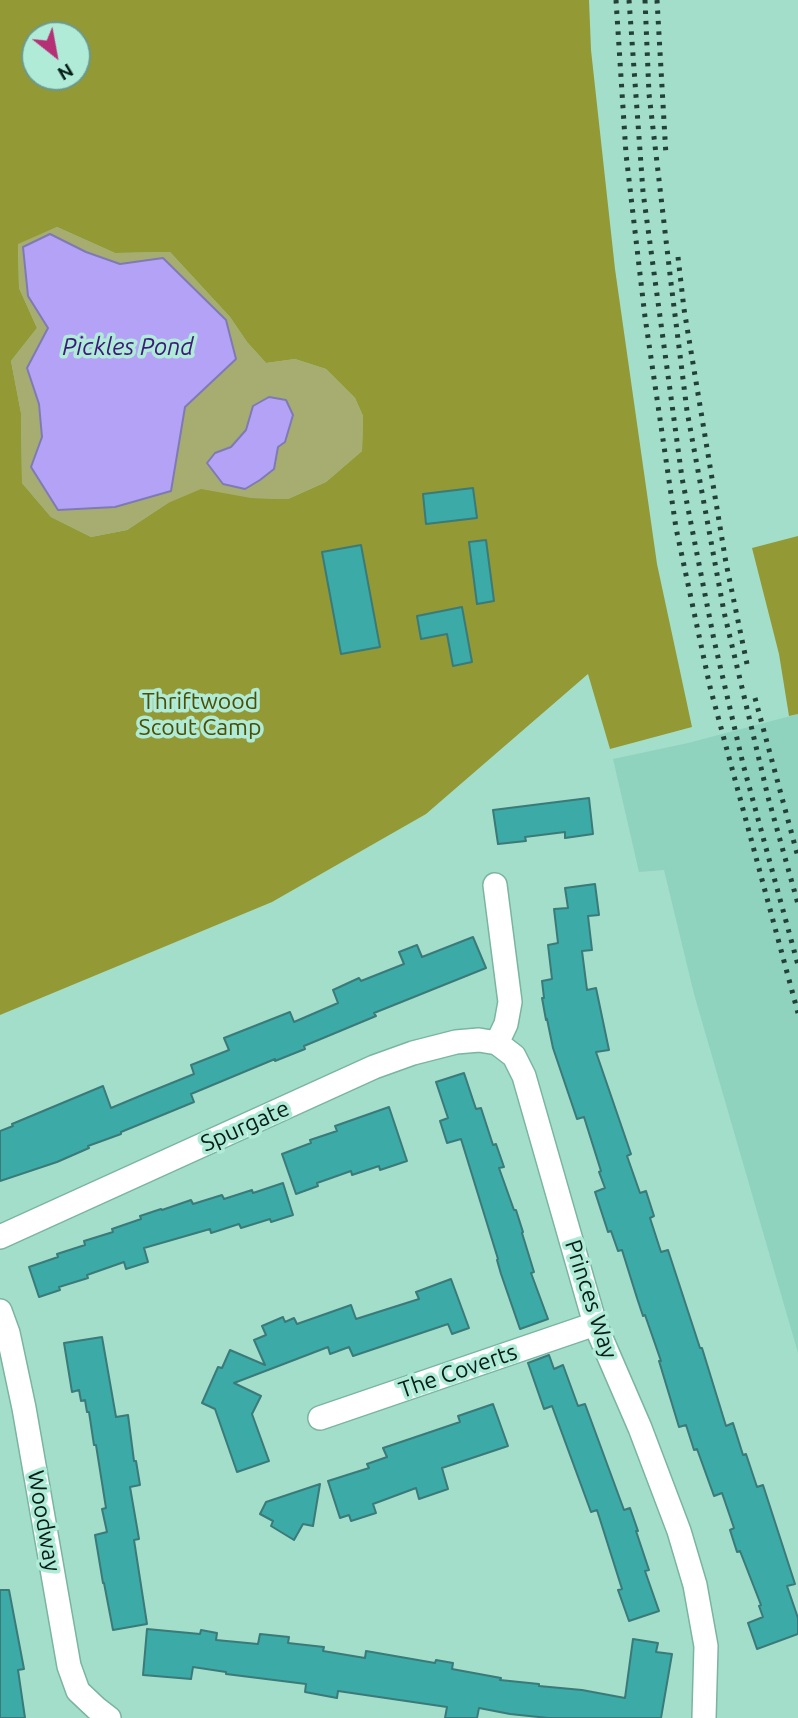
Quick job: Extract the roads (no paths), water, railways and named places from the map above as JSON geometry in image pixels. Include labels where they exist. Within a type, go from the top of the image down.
[{"type":"street","points":[[495,885],[510,1002],[506,1024],[497,1043]]},
{"type":"street","name":"Spurgate","points":[[0,1237],[412,1053],[456,1042],[480,1040],[497,1043]]},
{"type":"street","name":"Princes Way","points":[[497,1043],[514,1056],[524,1076],[595,1324],[679,1531],[695,1585],[706,1646],[704,1718]]},
{"type":"street","name":"Woodway","points":[[0,1311],[8,1333],[24,1408],[69,1667],[78,1690],[109,1718]]},
{"type":"street","name":"The Coverts","points":[[320,1418],[595,1324]]},
{"type":"water","name":"Pickles Pond","points":[[50,234],[86,252],[120,264],[163,258],[226,320],[236,359],[185,407],[171,491],[115,507],[58,510],[31,467],[42,437],[39,404],[27,368],[48,328],[28,296],[23,247]]},
{"type":"water","points":[[269,397],[286,400],[293,415],[285,442],[278,447],[274,469],[245,489],[223,484],[207,463],[215,453],[231,447],[246,430],[253,406]]},
{"type":"railway","points":[[616,0],[626,154],[645,317],[676,528],[710,687],[798,1013]]},
{"type":"railway","points":[[629,0],[643,192],[682,478],[714,640],[743,764],[798,965]]},
{"type":"railway","points":[[645,0],[649,94],[687,411],[724,612],[768,797],[798,904]]},
{"type":"railway","points":[[657,0],[666,156]]},
{"type":"railway","points":[[678,257],[684,309],[726,563],[747,664]]},
{"type":"railway","points":[[755,698],[798,857]]},
{"type":"park label","name":"Thriftwood Scout Camp","points":[[200,714]]}]
